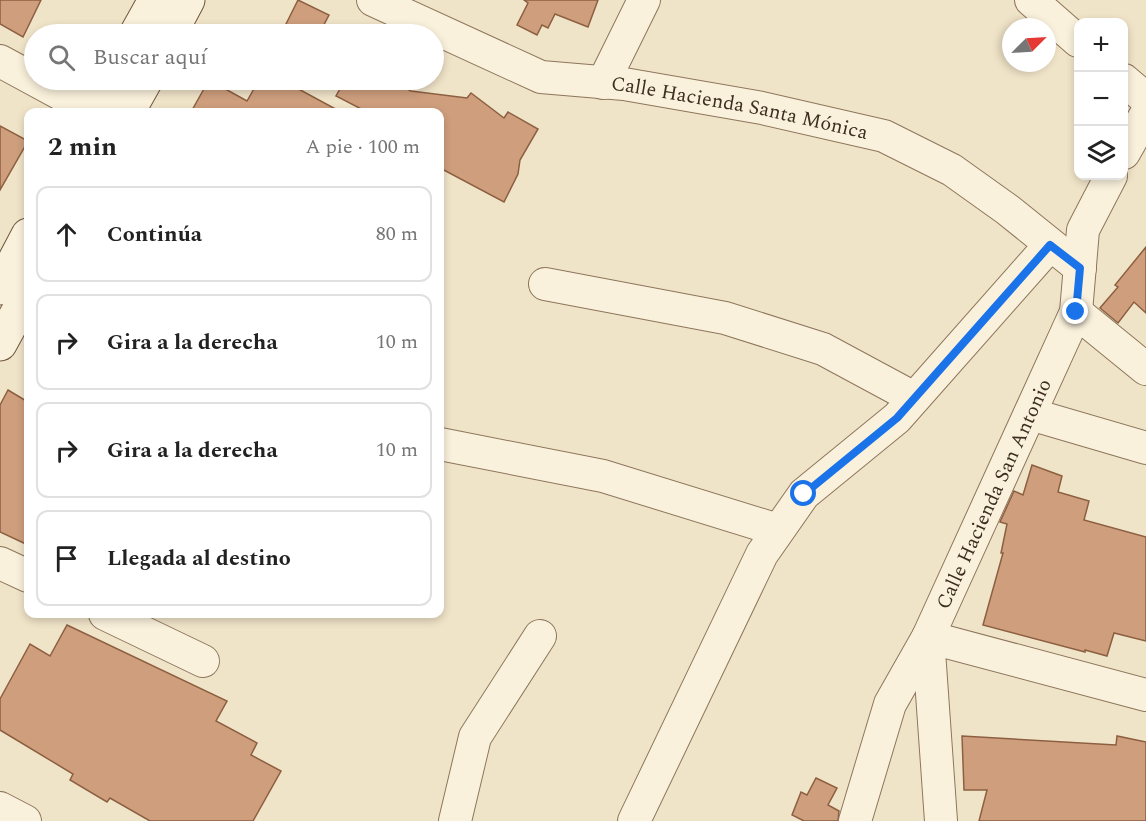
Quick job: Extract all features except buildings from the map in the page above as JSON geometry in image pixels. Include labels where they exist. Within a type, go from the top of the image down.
[{"type":"main road","points":[[142,24],[155,0]]},
{"type":"main road","points":[[175,24],[188,0]]},
{"type":"main road","points":[[96,108],[106,90]]},
{"type":"main road","points":[[131,108],[141,90]]},
{"type":"main road","points":[[0,288],[24,243]]},
{"type":"street","name":"Calle Hacienda Santa Mónica","points":[[373,0],[425,24]]},
{"type":"street","points":[[603,83],[644,0]]},
{"type":"street","points":[[1031,0],[1074,38]]},
{"type":"street","name":"Calle Hacienda Santa Mónica","points":[[444,33],[540,77],[624,84],[762,108],[885,136],[952,170],[1008,210],[1080,268]]},
{"type":"street","points":[[0,62],[24,75]]},
{"type":"street","points":[[1128,83],[1146,99]]},
{"type":"street","points":[[53,90],[86,108]]},
{"type":"street","points":[[1128,146],[1146,114]]},
{"type":"street","name":"Calle Hacienda San Antonio","points":[[941,821],[928,638],[1076,312],[1083,230],[1109,180]]},
{"type":"street","points":[[634,821],[762,554],[804,494],[897,418],[1050,245]]},
{"type":"street","points":[[545,284],[736,322],[823,349],[914,398]]},
{"type":"street","points":[[1076,312],[1146,369]]},
{"type":"street","points":[[1030,414],[1146,448]]},
{"type":"street","points":[[444,445],[603,476],[778,530]]},
{"type":"street","points":[[0,562],[24,574]]},
{"type":"street","points":[[113,618],[203,662]]},
{"type":"street","points":[[455,821],[475,737],[540,636]]},
{"type":"street","points":[[855,821],[890,704],[928,638],[1146,696]]},
{"type":"street","points":[[0,808],[25,821]]},
{"type":"route","points":[[804,494],[897,418],[1050,245],[1080,268],[1076,312]]}]
